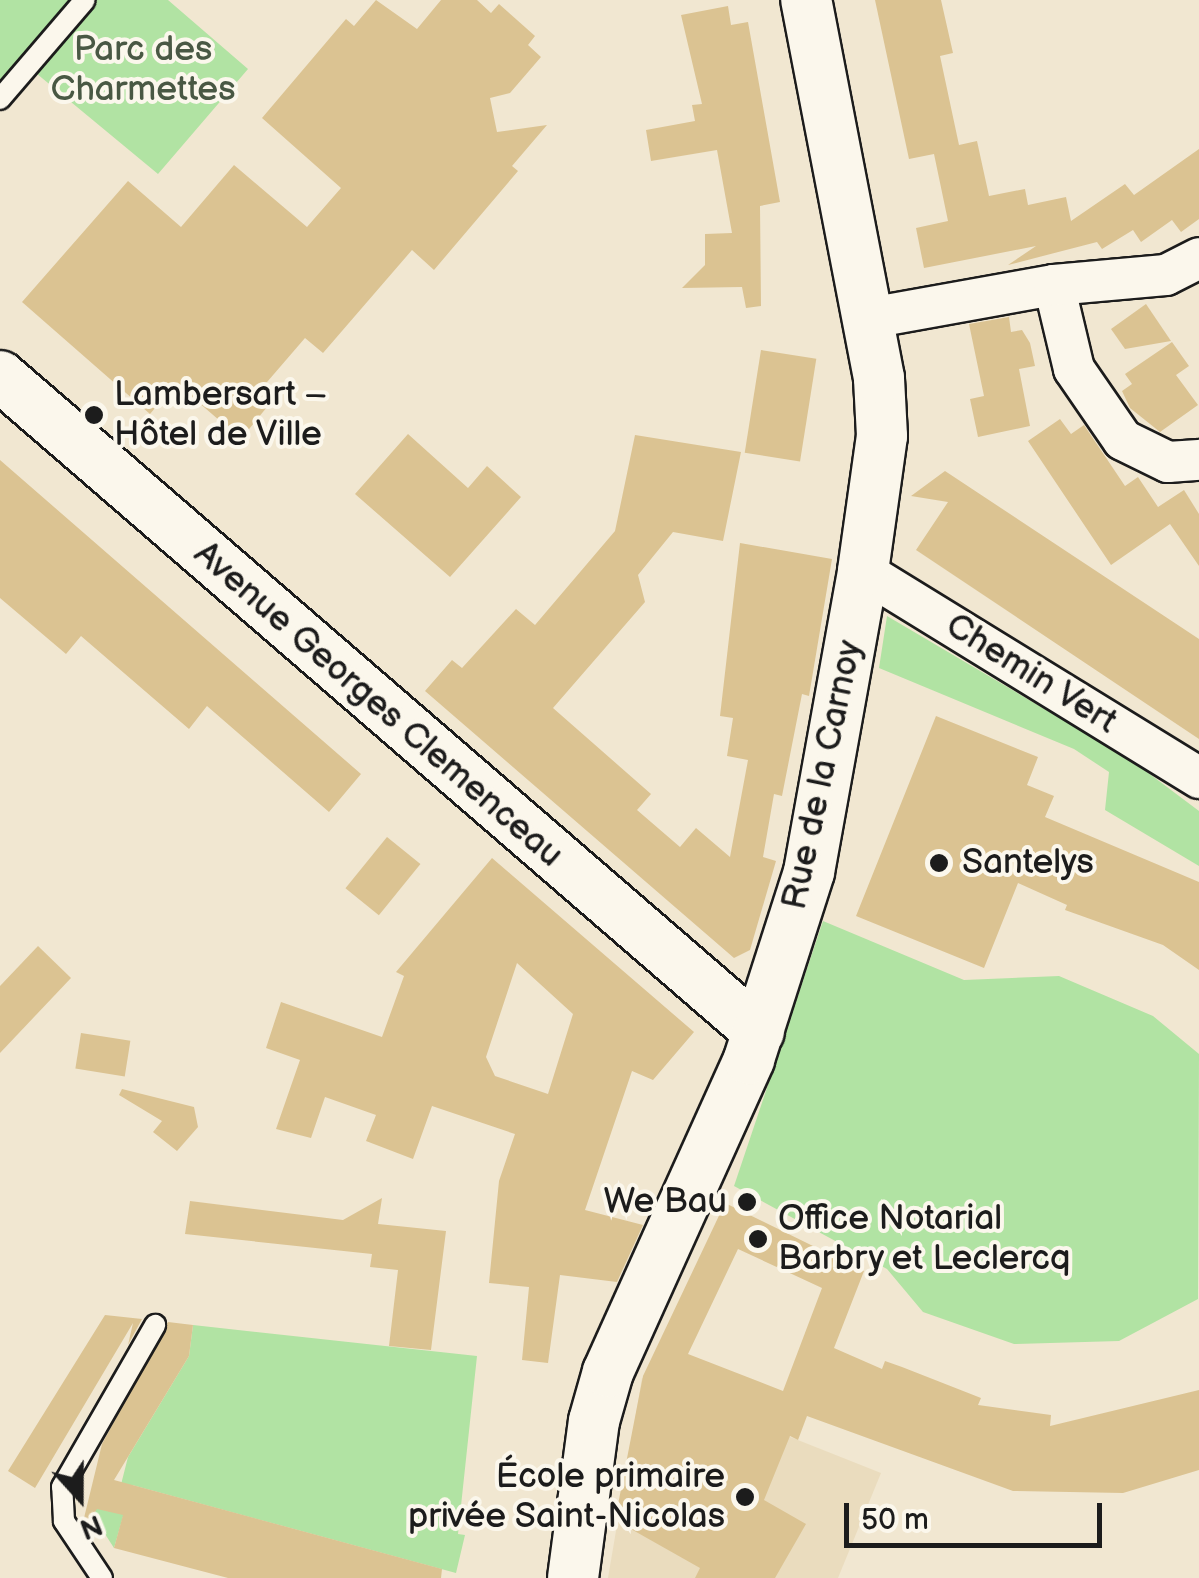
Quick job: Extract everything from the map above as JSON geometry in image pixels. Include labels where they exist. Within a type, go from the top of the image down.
[{"type":"street","name":"Rue de la Carnoy","points":[[573,1578],[594,1422],[608,1372],[759,1032],[823,814],[863,571],[882,436],[870,318],[806,0]]},
{"type":"street","points":[[870,318],[1054,285],[1166,275],[1199,258]]},
{"type":"street","points":[[1054,285],[1074,369],[1123,440],[1168,462],[1199,460]]},
{"type":"street","name":"Avenue Georges Clemenceau","points":[[0,376],[759,1032]]},
{"type":"street","name":"Chemin Vert","points":[[863,571],[1199,778]]},
{"type":"lane","points":[[0,99],[85,0]]},
{"type":"lane","points":[[102,1578],[64,1521],[62,1488],[155,1325]]},
{"type":"shaded area","name":"École primaire privée Saint-Nicolas","points":[[642,1378],[881,1473],[838,1578],[608,1578]]},
{"type":"green space","name":"Parc des Charmettes","points":[[0,0],[168,0],[248,69],[158,174],[19,59],[0,80]]},
{"type":"green space","points":[[887,616],[1131,760],[1199,811],[1199,866],[1105,810],[1109,772],[1074,749],[879,668]]},
{"type":"green space","points":[[823,921],[964,980],[1059,976],[1153,1016],[1199,1054],[1198,1299],[1119,1341],[1014,1344],[923,1312],[887,1269],[734,1186]]},
{"type":"green space","points":[[193,1325],[477,1356],[458,1534],[465,1535],[456,1573],[132,1485],[114,1548],[87,1506],[114,1512],[128,1457],[189,1356]]},
{"type":"building","points":[[376,0],[417,29],[441,0],[477,0],[491,13],[499,4],[535,36],[528,45],[541,57],[510,93],[490,98],[497,132],[547,125],[512,166],[518,171],[434,270],[412,250],[323,353],[305,338],[255,396],[267,407],[241,439],[176,383],[150,414],[22,302],[128,181],[181,227],[234,165],[307,227],[341,188],[262,118],[346,19],[354,26]]},
{"type":"building","points":[[875,0],[941,0],[953,53],[940,56],[959,145],[977,141],[989,196],[1025,189],[1028,205],[1066,197],[1071,221],[1125,184],[1134,195],[1199,149],[1199,219],[1181,232],[1172,220],[1141,242],[1133,230],[1102,249],[1097,242],[1008,265],[1036,246],[924,268],[916,228],[948,221],[934,154],[909,159]]},
{"type":"building","points":[[728,6],[731,25],[748,22],[780,202],[760,206],[761,306],[746,308],[742,287],[682,288],[705,265],[705,234],[732,233],[717,150],[651,161],[646,130],[695,121],[692,105],[702,104],[681,15]]},
{"type":"building","points":[[1146,304],[1171,341],[1125,349],[1111,329]]},
{"type":"building","points":[[1009,317],[1011,332],[1022,330],[1030,343],[1035,366],[1019,369],[1030,426],[978,437],[970,399],[984,396],[969,324]]},
{"type":"building","points":[[1172,342],[1189,366],[1176,375],[1198,405],[1160,432],[1130,408],[1122,391],[1132,384],[1125,374]]},
{"type":"building","points":[[761,350],[816,359],[800,461],[745,453]]},
{"type":"building","points":[[1060,419],[1071,434],[1084,425],[1125,486],[1138,477],[1158,507],[1184,490],[1199,514],[1199,566],[1170,524],[1111,565],[1028,441]]},
{"type":"building","points":[[408,434],[468,488],[487,466],[521,497],[450,577],[355,494]]},
{"type":"building","points":[[635,435],[741,452],[723,541],[673,532],[638,575],[645,602],[553,708],[651,794],[637,810],[680,847],[696,828],[730,857],[748,760],[727,756],[733,718],[720,716],[740,543],[832,559],[809,696],[802,694],[782,796],[774,794],[763,857],[776,861],[750,950],[734,958],[425,691],[452,660],[462,668],[516,609],[535,625],[615,531]]},
{"type":"building","points":[[0,460],[361,774],[329,812],[207,706],[189,729],[81,636],[66,654],[0,598]]},
{"type":"building","points":[[945,471],[1199,639],[1199,739],[916,550],[948,502],[911,496]]},
{"type":"building","points":[[936,716],[1038,757],[1027,785],[1054,796],[1045,817],[1199,882],[1199,970],[1163,945],[1065,910],[1067,905],[1018,883],[984,968],[856,916]]},
{"type":"building","points":[[387,837],[420,864],[379,915],[345,888]]},
{"type":"building","points":[[492,858],[694,1032],[653,1080],[632,1071],[585,1210],[643,1225],[617,1282],[560,1275],[548,1363],[522,1360],[529,1287],[489,1283],[499,1181],[515,1134],[432,1106],[413,1159],[366,1141],[376,1115],[325,1097],[311,1138],[276,1129],[300,1060],[266,1048],[281,1002],[382,1037],[404,976],[396,972]],"holes":[[[517,963],[573,1014],[548,1094],[495,1076],[486,1057]]]},
{"type":"building","points":[[38,946],[71,978],[0,1053],[0,986]]},
{"type":"building","points":[[81,1033],[130,1041],[125,1076],[75,1069]]},
{"type":"building","points":[[122,1089],[194,1107],[198,1127],[177,1151],[153,1132],[162,1121],[119,1095]]},
{"type":"building","points":[[382,1198],[378,1224],[446,1231],[431,1350],[389,1346],[398,1270],[370,1267],[372,1254],[185,1234],[190,1201],[343,1220]]},
{"type":"building","points":[[725,1203],[864,1271],[834,1348],[882,1369],[885,1361],[981,1398],[978,1405],[1051,1415],[1050,1426],[1199,1390],[1199,1470],[1123,1493],[1013,1491],[807,1416],[798,1440],[790,1436],[764,1500],[806,1524],[775,1578],[695,1578],[700,1568],[615,1520],[643,1376]],"holes":[[[738,1249],[822,1288],[783,1391],[688,1354]]]},
{"type":"building","points":[[105,1315],[142,1319],[128,1345],[133,1323],[35,1488],[8,1471]]},
{"type":"building","points":[[168,1322],[193,1325],[189,1356],[114,1480],[442,1569],[441,1578],[228,1578],[114,1548],[123,1515],[97,1509],[90,1520],[84,1518],[102,1444]]},
{"type":"place","name":"Lambersart – Hôtel de Ville","points":[[94,415]]},
{"type":"place","name":"Santelys","points":[[939,863]]},
{"type":"place","name":"We Bau","points":[[747,1202]]},
{"type":"place","name":"Office Notarial Barbry et Leclercq","points":[[758,1239]]},
{"type":"place","name":"École primaire privée Saint-Nicolas","points":[[745,1497]]}]
